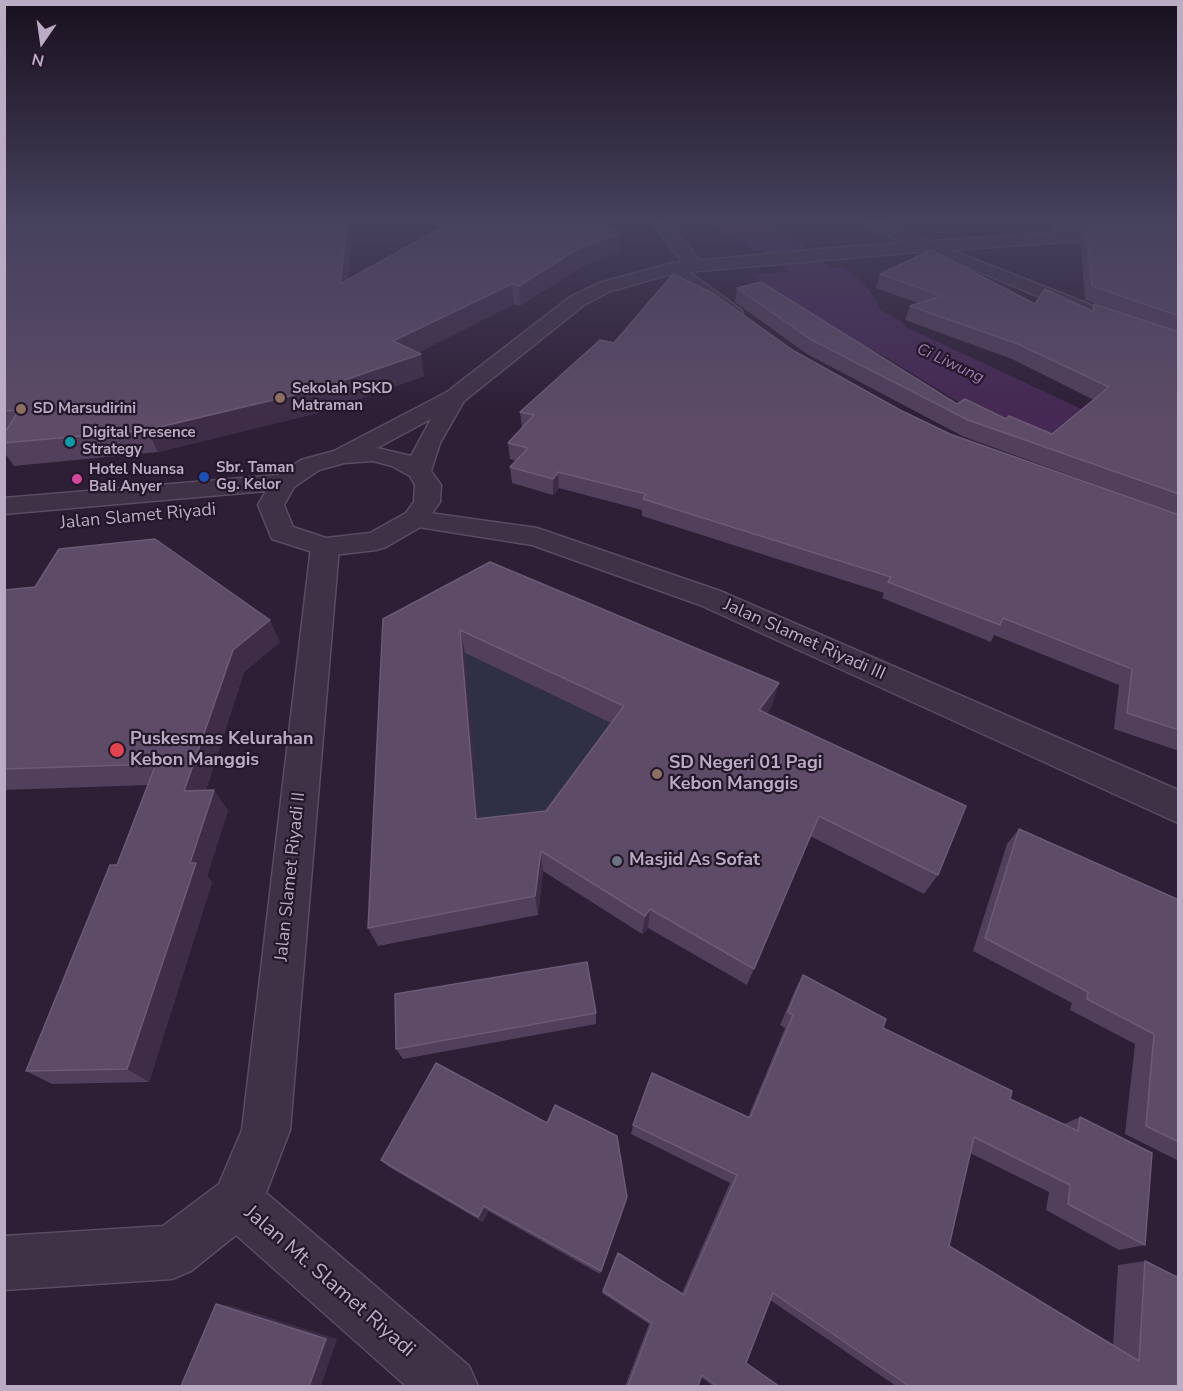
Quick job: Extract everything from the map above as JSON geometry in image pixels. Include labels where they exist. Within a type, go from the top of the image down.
[{"type":"street","points":[[343,456],[455,397],[577,301],[601,289]]},
{"type":"street","points":[[701,289],[749,325]]},
{"type":"street","points":[[1034,289],[1106,318]]},
{"type":"street","points":[[419,471],[428,443],[455,397]]},
{"type":"street","points":[[373,454],[400,460],[419,471],[429,485],[427,502],[416,519],[376,541],[325,547],[282,533],[271,505],[284,482],[310,465],[343,456],[373,454]]},
{"type":"street","name":"Jalan Slamet Riyadi","points":[[4,506],[284,482]]},
{"type":"street","name":"Jalan Slamet Riyadi","points":[[4,529],[271,505]]},
{"type":"street","name":"Jalan Slamet Riyadi III","points":[[416,519],[537,537],[710,598],[1179,807]]},
{"type":"street","name":"Jalan Slamet Riyadi II","points":[[237,1202],[266,1130],[325,547]]},
{"type":"street","points":[[4,1263],[172,1252],[237,1202]]},
{"type":"street","name":"Jalan Mt. Slamet Riyadi","points":[[237,1202],[449,1386]]},
{"type":"shaded area","points":[[465,653],[622,728],[548,832],[480,839]]},
{"type":"water","points":[[769,289],[868,289],[881,311],[895,322],[1088,412],[1178,494],[970,409],[884,356],[803,317]]},
{"type":"building","points":[[4,289],[502,289],[393,341],[421,354],[315,390],[147,430],[4,443],[4,434],[19,410],[4,411]]},
{"type":"building","points":[[660,289],[704,289],[794,351],[900,410],[950,434],[1179,515],[1179,730],[1127,713],[1132,669],[1003,618],[1000,625],[888,582],[891,577],[643,499],[646,494],[558,472],[553,479],[510,467],[528,448],[508,443],[534,415],[520,412],[600,340],[614,343]]},
{"type":"building","points":[[738,289],[772,289],[957,404],[965,399],[1006,419],[1009,416],[1052,434],[1109,387],[1018,344],[910,306],[942,296],[922,289],[1006,289],[1035,304],[1045,289],[1094,312],[1094,304],[1179,332],[1179,494],[968,420],[810,339]]},
{"type":"building","points":[[1100,289],[1179,289],[1179,316]]},
{"type":"building","points":[[155,539],[270,620],[233,650],[184,791],[214,790],[190,863],[196,863],[127,1069],[26,1071],[110,865],[117,865],[156,764],[4,769],[4,590],[35,587],[59,549]]},
{"type":"building","points":[[490,562],[779,683],[759,710],[966,806],[938,875],[819,816],[754,969],[650,909],[645,916],[541,851],[535,896],[368,928],[383,619]],"holes":[[[460,630],[624,706],[546,811],[476,819]]]},
{"type":"building","points":[[1019,829],[1179,900],[1179,1142],[1146,1126],[1154,1034],[1087,999],[1088,992],[985,938]]},
{"type":"building","points":[[587,962],[596,1013],[396,1049],[395,994]]},
{"type":"building","points":[[803,975],[886,1019],[883,1028],[1012,1091],[1010,1099],[1078,1131],[1080,1117],[1152,1153],[1145,1245],[1068,1204],[1070,1185],[974,1137],[949,1246],[1139,1361],[1145,1261],[1179,1278],[1179,1386],[909,1386],[773,1293],[746,1363],[779,1386],[717,1386],[702,1375],[698,1386],[628,1386],[652,1323],[603,1291],[618,1253],[684,1295],[737,1175],[633,1125],[652,1073],[750,1118],[793,1015],[788,1012]]},
{"type":"building","points":[[436,1063],[547,1123],[555,1105],[617,1136],[627,1197],[601,1271],[484,1206],[478,1217],[381,1160]]},
{"type":"building","points":[[216,1304],[326,1339],[309,1386],[181,1386]]},
{"type":"waterway","name":"Ci Liwung","points":[[831,289],[866,319],[886,331]]},
{"type":"place","name":"Sekolah PSKD Matraman","points":[[280,398]]},
{"type":"place","name":"SD Marsudirini","points":[[21,409]]},
{"type":"place","name":"Digital Presence Strategy","points":[[70,442]]},
{"type":"place","name":"Sbr. Taman Gg. Kelor","points":[[204,477]]},
{"type":"place","name":"Hotel Nuansa Bali Anyer","points":[[77,479]]},
{"type":"place","name":"Puskesmas Kelurahan Kebon Manggis","points":[[117,750]]},
{"type":"place","name":"SD Negeri 01 Pagi Kebon Manggis","points":[[657,774]]},
{"type":"place","name":"Masjid As Sofat","points":[[617,861]]}]
